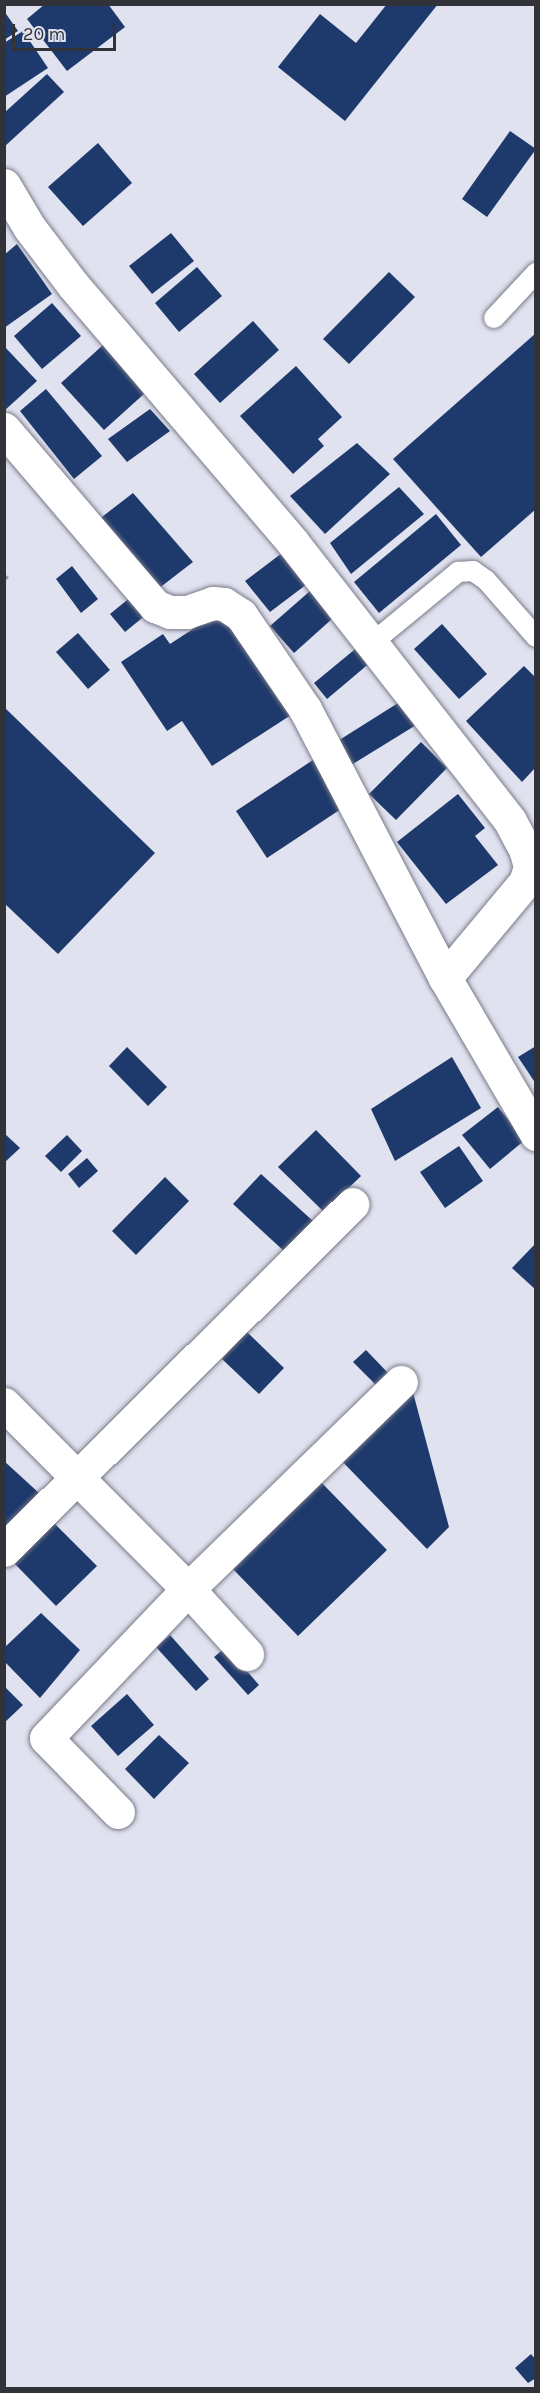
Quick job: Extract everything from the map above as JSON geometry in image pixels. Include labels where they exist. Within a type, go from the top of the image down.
[{"type":"street","points":[[4,185],[29,227],[72,285],[293,543],[510,821],[534,868],[525,882],[445,978]]},
{"type":"street","points":[[4,429],[155,606],[170,612],[187,612],[213,603],[224,604],[241,615],[305,709],[445,978],[536,1134]]},
{"type":"street","points":[[4,1550],[353,1204]]},
{"type":"street","points":[[118,1812],[46,1738],[188,1589],[401,1382]]},
{"type":"street","points":[[4,1404],[188,1589],[246,1654]]},
{"type":"lane","points":[[494,318],[536,273]]},
{"type":"lane","points":[[372,643],[458,572],[473,571],[486,580],[536,637]]},
{"type":"building","points":[[45,4],[108,4],[125,27],[67,71],[27,19]]},
{"type":"building","points":[[387,4],[438,4],[345,121],[278,67],[320,14],[356,43]]},
{"type":"building","points":[[4,11],[18,31],[4,40]]},
{"type":"building","points":[[23,31],[48,68],[4,97],[4,43]]},
{"type":"building","points":[[47,74],[64,92],[4,147],[4,113]]},
{"type":"building","points":[[510,131],[536,149],[487,217],[462,199]]},
{"type":"building","points":[[98,143],[132,183],[83,226],[48,187]]},
{"type":"building","points":[[171,233],[194,261],[152,294],[129,266]]},
{"type":"building","points":[[17,244],[52,294],[4,328],[4,255]]},
{"type":"building","points":[[197,267],[222,296],[179,332],[155,303]]},
{"type":"building","points":[[389,272],[415,297],[349,364],[323,339]]},
{"type":"building","points":[[52,303],[81,336],[42,369],[14,336]]},
{"type":"building","points":[[253,321],[279,350],[220,403],[194,374]]},
{"type":"building","points":[[536,333],[536,509],[481,557],[393,459]]},
{"type":"building","points":[[113,336],[155,384],[104,430],[61,383]]},
{"type":"building","points":[[4,346],[37,381],[4,411]]},
{"type":"building","points":[[296,366],[342,417],[318,439],[324,446],[293,474],[240,416]]},
{"type":"building","points":[[46,389],[102,456],[74,479],[20,411]]},
{"type":"building","points":[[150,409],[170,431],[127,462],[108,439]]},
{"type":"building","points":[[357,443],[390,474],[325,534],[290,496]]},
{"type":"building","points":[[399,487],[424,514],[351,574],[330,543]]},
{"type":"building","points":[[133,493],[193,562],[158,589],[98,520]]},
{"type":"building","points":[[436,514],[461,545],[379,613],[354,582]]},
{"type":"building","points":[[286,550],[311,581],[270,612],[245,581]]},
{"type":"building","points":[[72,566],[98,599],[81,613],[56,579]]},
{"type":"building","points":[[318,584],[342,610],[294,653],[270,626]]},
{"type":"building","points":[[132,596],[147,614],[125,632],[110,614]]},
{"type":"building","points":[[222,610],[291,715],[212,766],[182,721],[167,731],[121,662],[163,634],[170,644]]},
{"type":"building","points":[[442,624],[487,674],[459,699],[414,649]]},
{"type":"building","points":[[78,633],[110,670],[88,689],[56,652]]},
{"type":"building","points":[[365,641],[378,656],[327,699],[314,683]]},
{"type":"building","points":[[524,666],[536,678],[536,767],[522,782],[466,721]]},
{"type":"building","points":[[406,698],[421,722],[348,767],[333,744]]},
{"type":"building","points":[[4,707],[155,853],[58,954],[4,903]]},
{"type":"building","points":[[421,742],[447,768],[396,820],[369,794]]},
{"type":"building","points":[[313,760],[344,807],[267,858],[236,811]]},
{"type":"building","points":[[458,794],[485,828],[475,836],[498,865],[446,904],[397,842]]},
{"type":"building","points":[[536,1046],[536,1084],[518,1057]]},
{"type":"building","points":[[127,1047],[167,1087],[148,1106],[109,1066]]},
{"type":"building","points":[[452,1057],[481,1108],[395,1161],[371,1109]]},
{"type":"building","points":[[498,1107],[525,1140],[490,1169],[462,1135]]},
{"type":"building","points":[[316,1130],[361,1176],[324,1212],[278,1167]]},
{"type":"building","points":[[4,1133],[20,1148],[4,1163]]},
{"type":"building","points":[[67,1135],[82,1151],[61,1172],[45,1156]]},
{"type":"building","points":[[459,1146],[483,1181],[445,1208],[420,1172]]},
{"type":"building","points":[[87,1158],[98,1171],[79,1188],[68,1174]]},
{"type":"building","points":[[261,1174],[313,1221],[285,1252],[233,1204]]},
{"type":"building","points":[[165,1177],[189,1201],[136,1255],[112,1231]]},
{"type":"building","points":[[536,1243],[536,1290],[512,1268]]},
{"type":"building","points":[[247,1332],[284,1368],[259,1394],[222,1359]]},
{"type":"building","points":[[366,1350],[389,1374],[377,1386],[353,1362]]},
{"type":"building","points":[[411,1385],[449,1527],[427,1549],[337,1456]]},
{"type":"building","points":[[4,1461],[39,1493],[6,1527],[4,1525]]},
{"type":"building","points":[[318,1479],[387,1550],[298,1636],[229,1565]]},
{"type":"building","points":[[53,1522],[97,1566],[56,1606],[13,1562]]},
{"type":"building","points":[[41,1613],[80,1650],[40,1698],[4,1661],[4,1648]]},
{"type":"building","points":[[170,1635],[209,1679],[196,1691],[156,1647]]},
{"type":"building","points":[[226,1647],[259,1685],[248,1695],[214,1657]]},
{"type":"building","points":[[4,1686],[23,1705],[4,1723]]},
{"type":"building","points":[[127,1694],[154,1725],[118,1756],[91,1726]]},
{"type":"building","points":[[159,1735],[189,1763],[154,1799],[125,1769]]},
{"type":"building","points":[[531,2354],[536,2360],[536,2378],[528,2383],[515,2368]]}]
